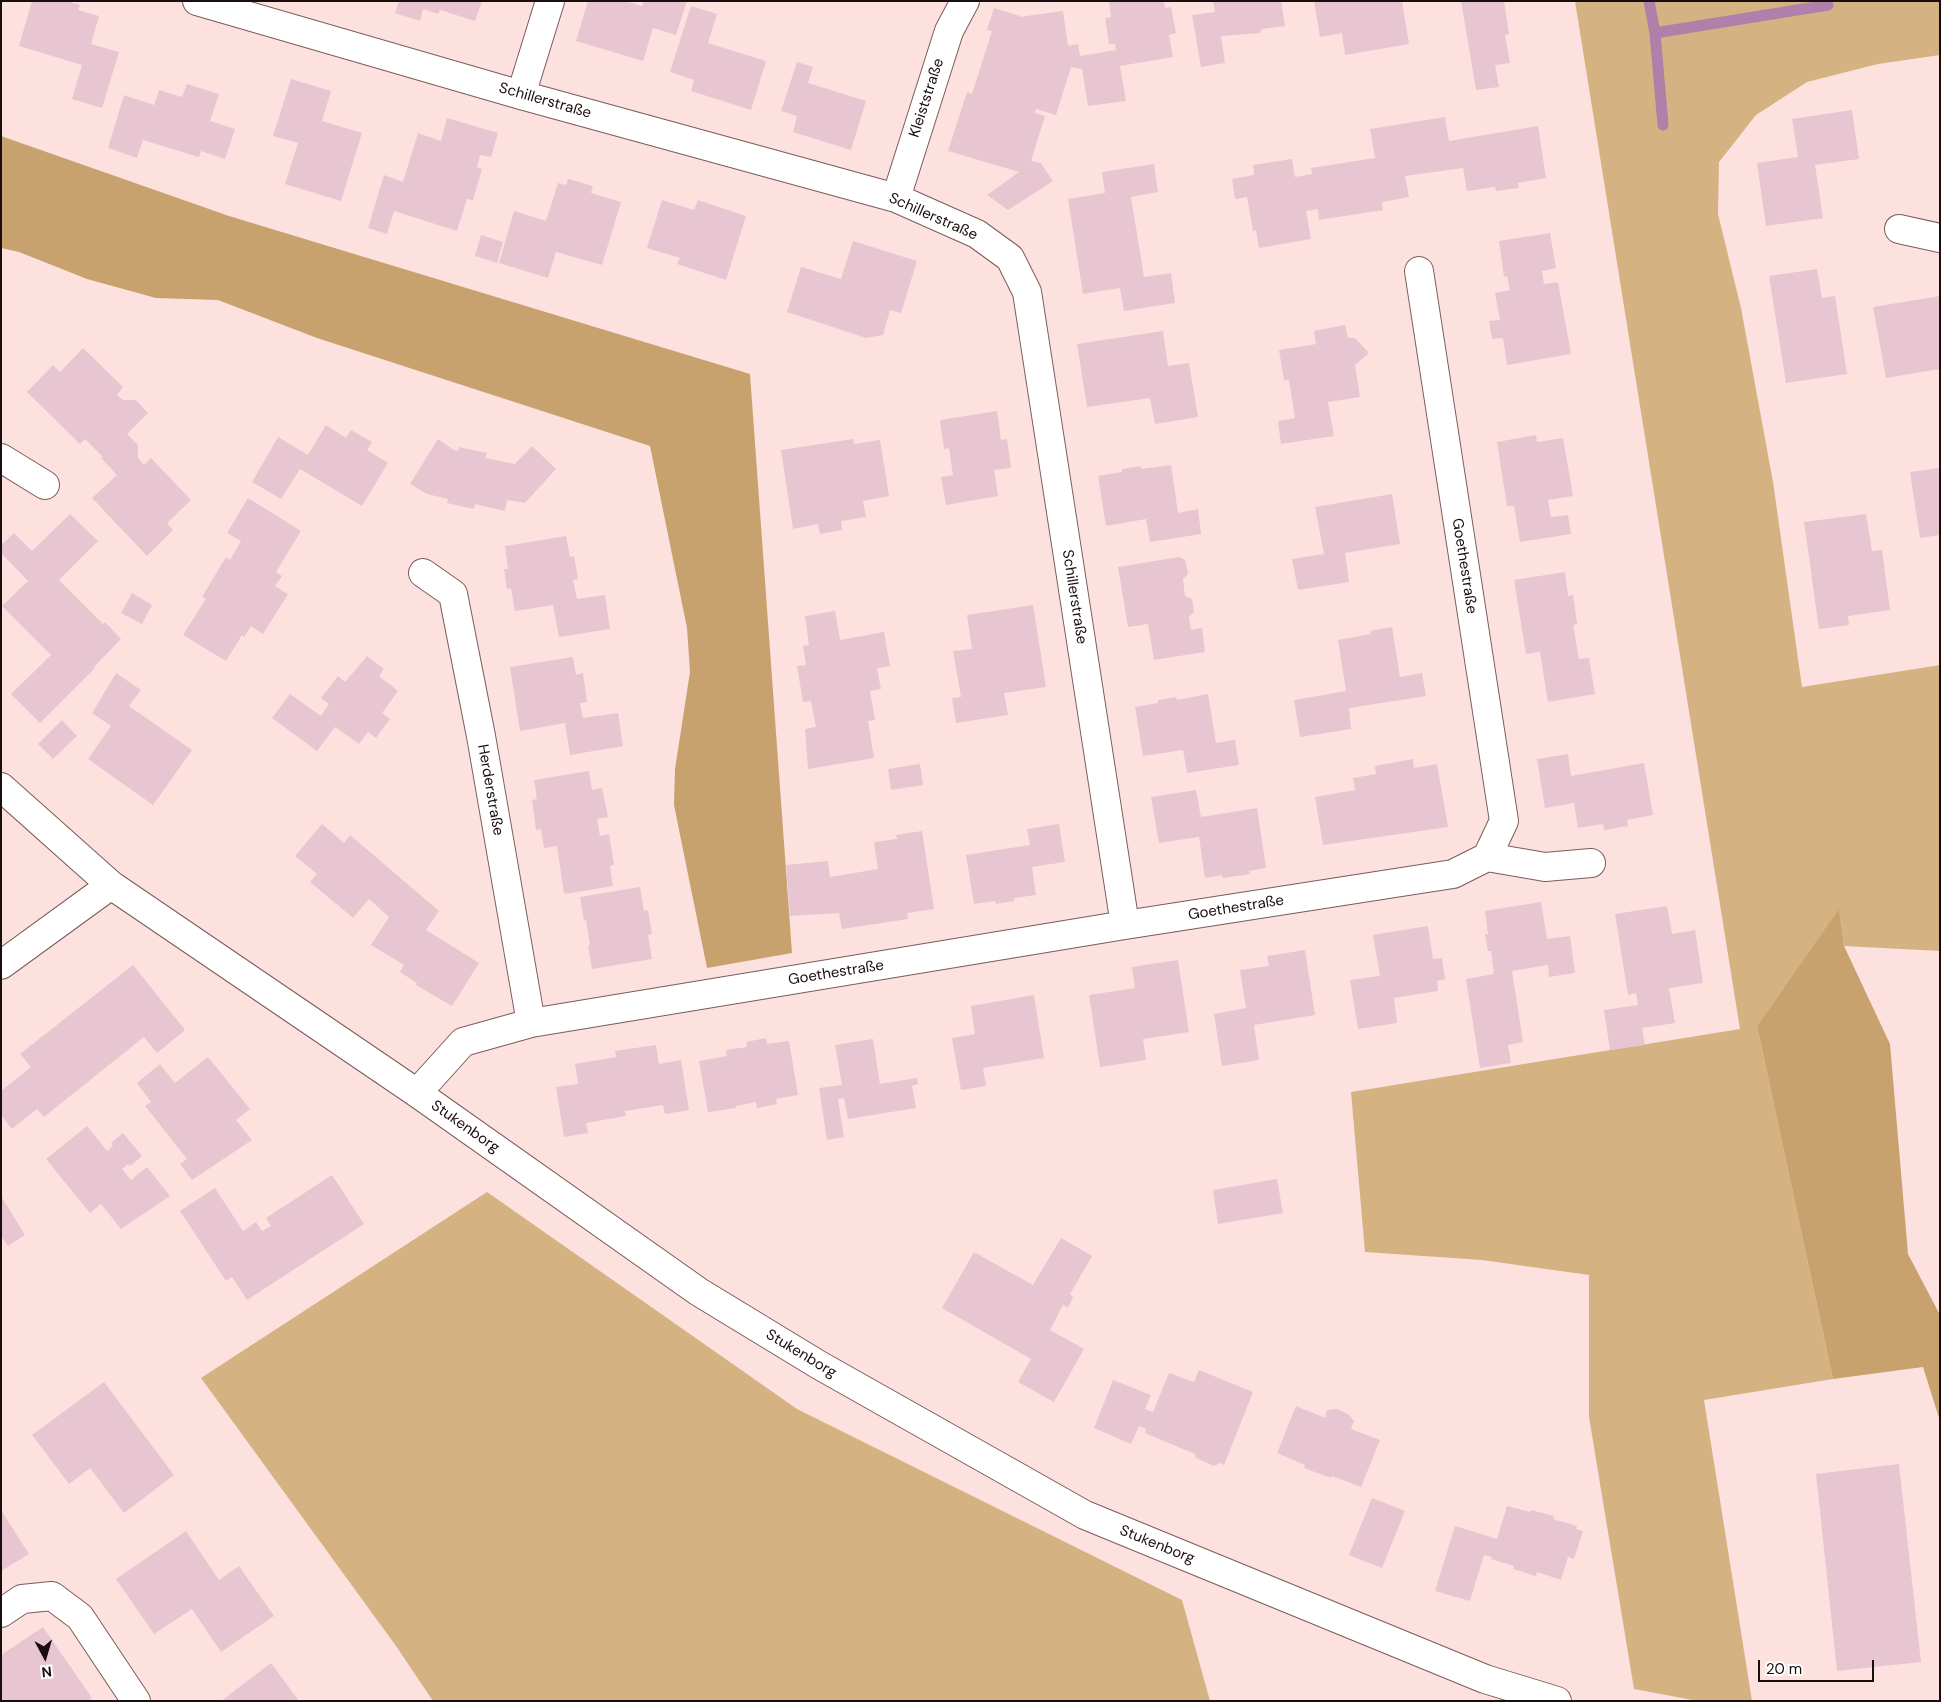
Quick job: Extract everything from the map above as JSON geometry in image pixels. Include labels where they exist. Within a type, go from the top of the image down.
[{"type":"street","name":"Schillerstraße","points":[[198,1],[521,95],[896,198],[976,234],[1010,258],[1027,292],[1125,925]]},
{"type":"street","points":[[521,95],[550,1]]},
{"type":"street","name":"Kleiststraße","points":[[896,198],[949,31],[964,1]]},
{"type":"street","points":[[1899,229],[1940,238]]},
{"type":"street","name":"Goethestraße","points":[[417,1093],[463,1042],[531,1023],[1125,925],[1453,874],[1487,857],[1504,821],[1419,271]]},
{"type":"street","points":[[1,458],[45,485]]},
{"type":"street","name":"Herderstraße","points":[[423,572],[452,594],[481,736],[531,1023]]},
{"type":"street","name":"Stukenborg","points":[[1,787],[112,885],[417,1093],[699,1292],[819,1365],[1085,1515],[1485,1679],[1557,1701]]},
{"type":"street","points":[[1487,857],[1545,867],[1591,863]]},
{"type":"street","points":[[1,965],[112,885]]},
{"type":"street","points":[[1,1613],[22,1599],[52,1596],[80,1617],[136,1701]]},
{"type":"shaded area","points":[[1575,1],[1940,1],[1940,55],[1878,64],[1807,82],[1756,115],[1719,162],[1718,214],[1741,308],[1773,482],[1802,687],[1940,665],[1940,951],[1844,946],[1839,910],[1757,1026],[1833,1379],[1704,1400],[1752,1701],[1698,1701],[1634,1689],[1589,1417],[1589,1275],[1482,1260],[1365,1252],[1351,1092],[1740,1029]]},
{"type":"shaded area","points":[[1,136],[229,216],[750,374],[792,953],[707,968],[674,805],[675,769],[690,672],[687,628],[650,446],[317,338],[218,300],[156,298],[87,279],[19,252],[1,248]]},
{"type":"shaded area","points":[[1839,909],[1844,946],[1890,1044],[1908,1254],[1940,1315],[1940,1421],[1923,1367],[1833,1379],[1757,1026]]},
{"type":"shaded area","points":[[487,1192],[797,1409],[1182,1600],[1210,1701],[433,1701],[396,1646],[201,1378]]},
{"type":"building","points":[[32,1],[67,1],[80,5],[78,10],[99,16],[91,44],[119,52],[102,108],[72,99],[82,65],[19,46]]},
{"type":"building","points":[[399,1],[482,1],[475,21],[440,10],[438,14],[423,9],[420,21],[395,13]]},
{"type":"building","points":[[588,1],[625,1],[642,6],[644,1],[687,1],[676,35],[653,28],[643,61],[576,41]]},
{"type":"building","points":[[1109,1],[1164,1],[1165,8],[1171,7],[1176,33],[1169,35],[1173,57],[1120,66],[1126,101],[1088,106],[1082,69],[1071,67],[1056,115],[1036,109],[1035,113],[1045,116],[1031,161],[1041,163],[1053,181],[1008,210],[987,195],[1019,172],[948,151],[967,92],[972,94],[992,31],[987,30],[994,8],[1019,17],[1063,11],[1068,46],[1078,44],[1080,56],[1116,50],[1115,44],[1109,44],[1105,18],[1111,17]]},
{"type":"building","points":[[1213,1],[1281,1],[1285,26],[1262,29],[1260,33],[1221,36],[1225,63],[1201,67],[1192,15],[1215,12]]},
{"type":"building","points":[[1314,1],[1402,1],[1409,44],[1345,55],[1342,33],[1320,37]]},
{"type":"building","points":[[1461,1],[1504,1],[1509,34],[1505,35],[1510,63],[1495,65],[1499,87],[1476,90]]},
{"type":"building","points":[[691,6],[717,14],[708,43],[766,61],[751,110],[691,91],[694,80],[670,72]]},
{"type":"building","points":[[797,62],[813,67],[808,83],[866,101],[851,150],[793,132],[797,116],[781,111]]},
{"type":"building","points":[[291,79],[331,91],[322,121],[362,133],[341,201],[285,184],[298,143],[273,136]]},
{"type":"building","points":[[187,84],[219,94],[210,121],[235,129],[225,159],[201,151],[199,157],[143,140],[137,158],[108,148],[124,95],[154,105],[159,90],[182,97]]},
{"type":"building","points":[[1852,110],[1859,159],[1815,165],[1823,218],[1766,226],[1757,163],[1798,157],[1792,119]]},
{"type":"building","points":[[1445,117],[1449,141],[1538,126],[1546,178],[1518,183],[1519,188],[1496,191],[1495,187],[1467,191],[1463,168],[1405,176],[1409,197],[1382,202],[1383,210],[1319,220],[1318,209],[1306,211],[1311,239],[1259,248],[1256,230],[1253,231],[1247,197],[1235,199],[1232,179],[1254,175],[1253,165],[1292,159],[1295,177],[1312,174],[1311,168],[1375,158],[1370,129]]},
{"type":"building","points":[[447,118],[498,133],[491,157],[480,155],[477,167],[482,169],[473,200],[467,199],[457,231],[394,211],[387,234],[368,228],[384,175],[403,182],[418,133],[441,141]]},
{"type":"building","points":[[1154,164],[1158,192],[1131,197],[1144,277],[1171,273],[1175,303],[1124,311],[1120,288],[1083,294],[1068,199],[1105,193],[1102,172]]},
{"type":"building","points":[[568,179],[593,186],[591,193],[621,202],[602,265],[556,252],[548,278],[499,263],[514,211],[546,221],[558,183],[566,185]]},
{"type":"building","points":[[662,200],[694,210],[698,200],[746,216],[726,280],[677,264],[680,258],[647,248]]},
{"type":"building","points":[[1550,233],[1556,268],[1542,271],[1544,284],[1558,282],[1571,354],[1507,365],[1503,338],[1492,339],[1489,321],[1500,320],[1495,293],[1510,290],[1507,276],[1504,277],[1499,241]]},
{"type":"building","points":[[481,235],[503,242],[497,263],[475,256]]},
{"type":"building","points":[[853,241],[917,261],[901,313],[890,310],[883,335],[866,338],[787,312],[801,267],[841,279]]},
{"type":"building","points":[[1817,269],[1822,298],[1835,296],[1847,374],[1786,383],[1769,276]]},
{"type":"building","points":[[1940,296],[1940,369],[1886,378],[1873,307]]},
{"type":"building","points":[[1345,325],[1348,338],[1355,338],[1369,353],[1355,365],[1360,397],[1328,402],[1334,436],[1281,444],[1278,421],[1295,418],[1289,380],[1284,380],[1279,350],[1316,344],[1314,331]]},
{"type":"building","points":[[1163,331],[1168,366],[1189,363],[1198,417],[1155,424],[1150,398],[1087,407],[1077,344]]},
{"type":"building","points":[[83,348],[123,387],[117,395],[123,400],[136,400],[148,413],[127,434],[138,445],[138,458],[144,465],[151,458],[191,500],[167,523],[173,530],[147,556],[92,498],[117,475],[85,439],[80,444],[27,392],[53,365],[60,372]]},
{"type":"building","points":[[997,411],[1001,440],[1007,439],[1011,468],[994,470],[998,496],[946,505],[941,477],[953,475],[949,448],[944,449],[940,420]]},
{"type":"building","points":[[326,425],[346,438],[351,430],[372,442],[367,450],[388,463],[362,506],[300,469],[281,499],[252,482],[278,437],[308,455]]},
{"type":"building","points":[[1536,435],[1537,442],[1563,438],[1573,496],[1548,500],[1551,517],[1568,515],[1571,534],[1520,542],[1514,506],[1507,506],[1497,442]]},
{"type":"building","points":[[438,439],[454,450],[458,451],[459,447],[487,453],[485,458],[515,464],[532,446],[556,469],[525,503],[507,500],[505,511],[475,504],[474,509],[447,503],[448,499],[427,494],[410,484]]},
{"type":"building","points":[[853,439],[854,444],[880,440],[889,496],[863,501],[866,517],[841,521],[842,530],[820,534],[818,524],[793,529],[781,450]]},
{"type":"building","points":[[1171,465],[1178,513],[1198,509],[1201,534],[1150,542],[1146,519],[1106,526],[1098,476],[1122,472],[1122,469],[1141,466],[1141,469]]},
{"type":"building","points":[[1940,468],[1940,535],[1920,538],[1910,472]]},
{"type":"building","points":[[1392,494],[1400,544],[1345,553],[1349,582],[1298,590],[1292,559],[1324,554],[1315,507]]},
{"type":"building","points":[[248,498],[301,531],[276,572],[282,576],[275,586],[288,594],[263,634],[251,626],[244,637],[242,635],[226,661],[183,635],[206,599],[202,597],[226,557],[230,560],[241,541],[227,533]]},
{"type":"building","points":[[70,514],[98,541],[59,580],[103,624],[105,622],[121,639],[40,723],[11,694],[51,655],[2,606],[28,581],[1,553],[1,545],[14,533],[32,551]]},
{"type":"building","points":[[1866,514],[1872,551],[1882,550],[1890,610],[1848,616],[1849,625],[1819,629],[1804,522]]},
{"type":"building","points":[[566,536],[570,557],[574,556],[578,579],[573,580],[577,599],[605,595],[610,629],[559,637],[553,605],[515,611],[511,588],[507,589],[504,569],[508,569],[505,546]]},
{"type":"building","points":[[1179,557],[1185,560],[1188,574],[1183,579],[1185,596],[1192,599],[1194,612],[1189,617],[1191,630],[1202,628],[1205,652],[1154,660],[1148,624],[1128,627],[1118,567]]},
{"type":"building","points":[[1565,572],[1568,596],[1573,595],[1577,624],[1573,625],[1579,659],[1589,658],[1595,694],[1548,702],[1540,652],[1526,654],[1514,580]]},
{"type":"building","points":[[132,593],[152,605],[142,624],[121,613]]},
{"type":"building","points":[[1033,605],[1046,687],[1004,693],[1008,715],[956,723],[952,698],[961,697],[953,651],[972,649],[967,615]]},
{"type":"building","points":[[835,611],[840,640],[884,632],[890,666],[877,668],[881,689],[870,691],[875,720],[868,721],[874,758],[808,769],[805,729],[816,727],[811,701],[803,702],[797,666],[806,665],[803,646],[809,645],[805,616]]},
{"type":"building","points":[[1392,627],[1400,677],[1422,673],[1426,696],[1349,708],[1351,729],[1300,737],[1294,700],[1346,691],[1338,640],[1371,634],[1370,631]]},
{"type":"building","points":[[367,656],[384,669],[379,676],[398,691],[382,713],[390,719],[376,738],[368,732],[359,744],[335,727],[317,751],[272,718],[290,694],[321,716],[329,704],[321,698],[338,676],[345,682]]},
{"type":"building","points":[[573,657],[576,675],[583,673],[587,702],[580,703],[583,718],[618,713],[623,746],[570,755],[565,723],[520,731],[510,667]]},
{"type":"building","points":[[116,673],[141,690],[129,706],[192,750],[153,805],[88,759],[111,726],[92,713]]},
{"type":"building","points":[[1208,694],[1216,743],[1235,740],[1239,765],[1187,773],[1183,750],[1143,756],[1135,707],[1158,703],[1158,700],[1176,697],[1177,700]]},
{"type":"building","points":[[62,720],[77,736],[53,759],[38,744]]},
{"type":"building","points":[[1568,754],[1571,776],[1644,763],[1653,815],[1627,820],[1628,826],[1604,830],[1603,824],[1578,828],[1574,803],[1545,808],[1537,759]]},
{"type":"building","points":[[1413,759],[1414,768],[1437,764],[1448,827],[1323,845],[1315,797],[1355,790],[1353,778],[1376,774],[1375,766]]},
{"type":"building","points":[[920,764],[923,785],[891,790],[888,769]]},
{"type":"building","points":[[589,771],[592,790],[602,788],[608,817],[597,819],[600,836],[609,834],[614,865],[610,866],[613,886],[564,894],[557,846],[544,848],[541,829],[536,830],[532,800],[537,799],[534,780]]},
{"type":"building","points":[[1196,790],[1201,817],[1257,808],[1266,868],[1249,871],[1250,874],[1223,878],[1222,875],[1205,878],[1199,837],[1159,843],[1151,797]]},
{"type":"building","points":[[322,824],[344,843],[350,835],[439,911],[426,930],[479,963],[452,1006],[416,985],[417,983],[400,972],[404,965],[371,945],[389,917],[369,899],[353,918],[310,882],[317,874],[295,856]]},
{"type":"building","points":[[1059,824],[1065,862],[1032,867],[1036,895],[1014,898],[1014,901],[996,904],[995,901],[974,904],[966,855],[1030,845],[1027,829]]},
{"type":"building","points":[[922,831],[934,909],[907,913],[908,919],[842,929],[839,913],[790,916],[786,865],[828,861],[830,877],[878,869],[874,842],[897,839],[896,835]]},
{"type":"building","points":[[640,887],[644,911],[648,910],[652,934],[648,935],[652,959],[592,969],[586,920],[584,921],[580,897]]},
{"type":"building","points":[[1541,902],[1547,939],[1570,936],[1575,973],[1549,977],[1548,965],[1512,971],[1523,1042],[1508,1045],[1511,1063],[1480,1068],[1466,979],[1494,974],[1491,951],[1488,951],[1485,934],[1488,934],[1485,911]]},
{"type":"building","points":[[1667,906],[1672,934],[1695,930],[1703,983],[1669,988],[1675,1023],[1642,1028],[1645,1045],[1610,1050],[1604,1010],[1638,1005],[1636,993],[1628,995],[1615,914]]},
{"type":"building","points":[[1428,926],[1433,959],[1442,958],[1445,979],[1437,981],[1438,991],[1394,998],[1397,1023],[1358,1029],[1350,980],[1380,976],[1373,935]]},
{"type":"building","points":[[1305,950],[1315,1015],[1254,1025],[1259,1060],[1222,1066],[1214,1014],[1246,1008],[1240,970],[1269,966],[1267,956]]},
{"type":"building","points":[[1178,960],[1189,1032],[1143,1039],[1146,1060],[1100,1067],[1089,995],[1135,988],[1132,967]]},
{"type":"building","points":[[133,965],[185,1030],[157,1053],[144,1037],[44,1117],[37,1109],[12,1129],[1,1115],[1,1091],[31,1067],[20,1054]]},
{"type":"building","points":[[1034,995],[1044,1058],[983,1068],[986,1086],[961,1090],[952,1038],[975,1034],[971,1006]]},
{"type":"building","points":[[766,1038],[767,1044],[789,1041],[798,1095],[776,1099],[777,1104],[757,1108],[756,1102],[736,1106],[736,1108],[708,1112],[699,1061],[727,1056],[726,1050],[747,1047],[746,1042]]},
{"type":"building","points":[[873,1039],[880,1084],[917,1078],[918,1084],[912,1086],[916,1108],[848,1119],[844,1098],[838,1099],[844,1137],[827,1140],[819,1088],[842,1085],[835,1045]]},
{"type":"building","points":[[656,1045],[659,1064],[681,1060],[689,1110],[665,1114],[663,1105],[625,1111],[626,1116],[586,1123],[588,1133],[564,1137],[556,1087],[578,1084],[575,1064],[616,1057],[615,1051]]},
{"type":"building","points":[[208,1057],[250,1109],[236,1120],[252,1140],[192,1180],[180,1164],[187,1159],[145,1106],[151,1102],[137,1083],[160,1064],[175,1083]]},
{"type":"building","points":[[87,1126],[107,1151],[113,1146],[111,1143],[123,1133],[142,1156],[130,1166],[128,1164],[122,1169],[131,1180],[147,1167],[170,1196],[121,1229],[101,1204],[90,1213],[46,1159]]},
{"type":"building","points":[[332,1175],[364,1224],[247,1300],[232,1277],[226,1281],[180,1211],[215,1188],[243,1231],[256,1222],[262,1231],[271,1226],[266,1218]]},
{"type":"building","points":[[1277,1179],[1283,1213],[1218,1224],[1213,1190]]},
{"type":"building","points":[[1,1196],[25,1235],[8,1246],[1,1236]]},
{"type":"building","points":[[1061,1238],[1092,1256],[1070,1294],[1073,1297],[1068,1308],[1063,1305],[1050,1330],[1084,1349],[1054,1402],[1018,1382],[1031,1359],[942,1308],[974,1252],[1033,1285]]},
{"type":"building","points":[[1199,1370],[1253,1392],[1224,1465],[1219,1463],[1214,1466],[1196,1458],[1195,1454],[1145,1433],[1146,1429],[1139,1426],[1131,1444],[1094,1428],[1113,1380],[1151,1395],[1145,1409],[1153,1412],[1169,1373],[1194,1382]]},
{"type":"building","points":[[104,1382],[174,1475],[124,1513],[90,1468],[69,1484],[32,1435]]},
{"type":"building","points":[[1296,1406],[1325,1418],[1327,1410],[1337,1409],[1348,1414],[1354,1421],[1351,1429],[1380,1440],[1361,1487],[1304,1468],[1305,1465],[1277,1453]]},
{"type":"building","points":[[1899,1464],[1921,1662],[1837,1671],[1816,1474]]},
{"type":"building","points":[[1372,1498],[1405,1511],[1382,1568],[1349,1555]]},
{"type":"building","points":[[1507,1506],[1554,1516],[1553,1519],[1577,1526],[1576,1529],[1583,1531],[1574,1559],[1568,1557],[1561,1580],[1537,1572],[1536,1576],[1513,1569],[1514,1566],[1484,1555],[1470,1601],[1435,1591],[1455,1526],[1497,1539]]},
{"type":"building","points":[[1,1510],[29,1554],[1,1571]]},
{"type":"building","points":[[186,1531],[219,1580],[239,1566],[274,1616],[221,1652],[192,1609],[154,1634],[116,1579]]},
{"type":"building","points":[[43,1627],[92,1698],[88,1701],[1,1701],[1,1655]]},
{"type":"building","points":[[271,1663],[299,1701],[221,1701]]},
{"type":"waterway","points":[[1649,1],[1655,33],[1663,125]]},
{"type":"waterway","points":[[1655,33],[1828,5]]}]
